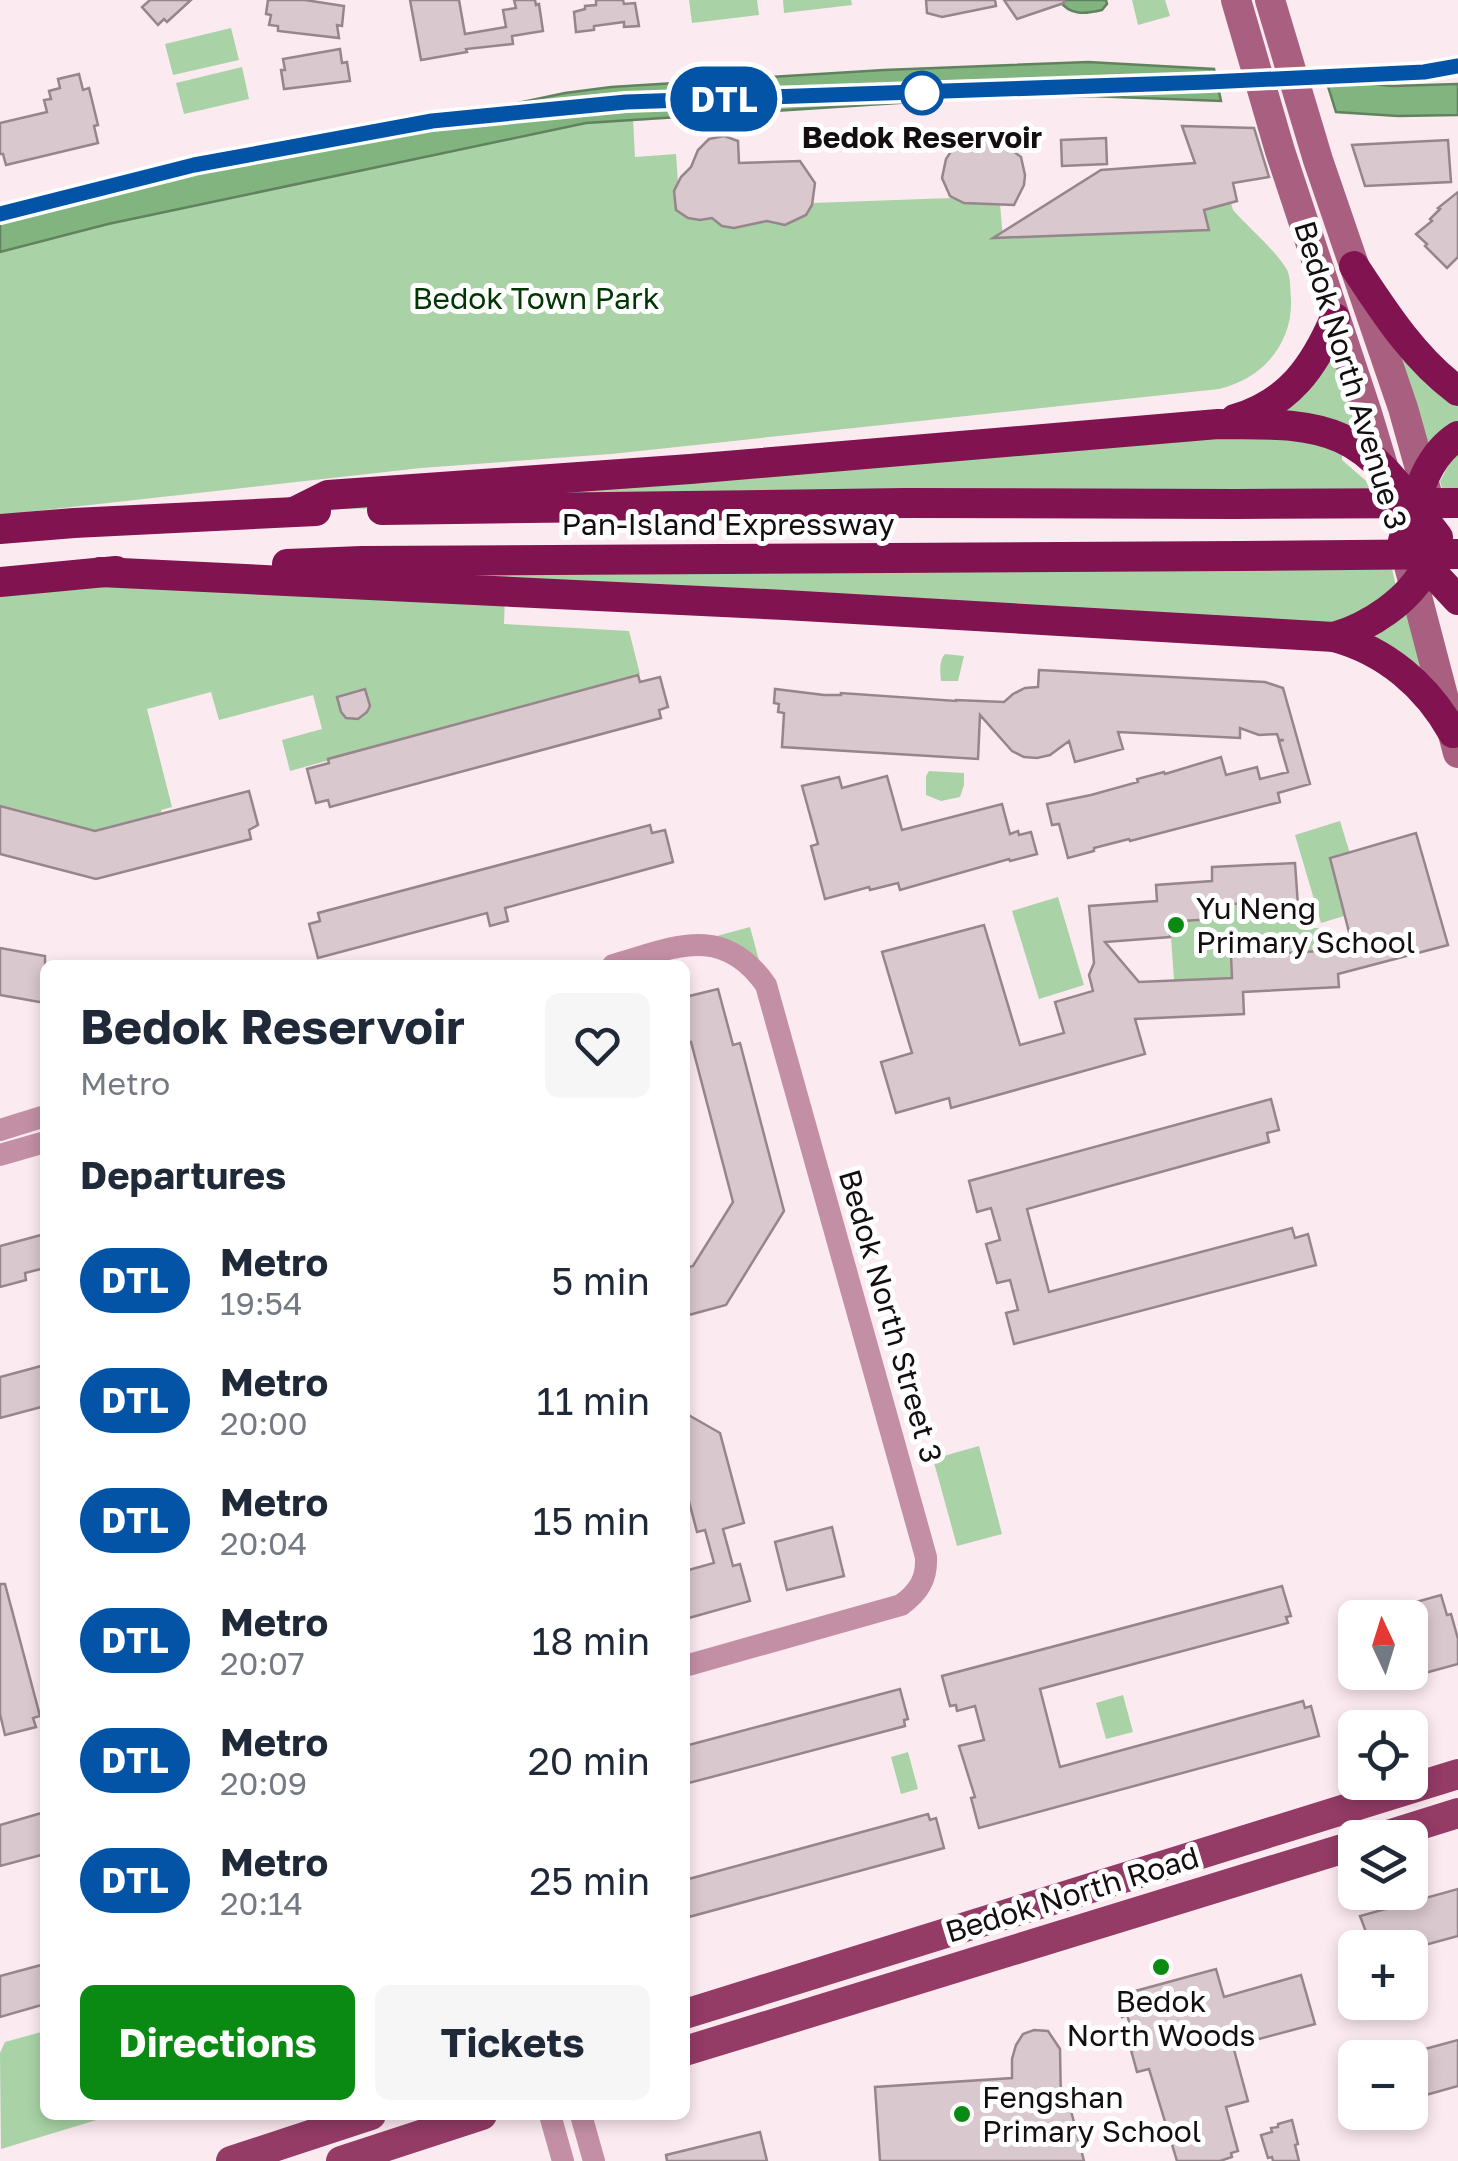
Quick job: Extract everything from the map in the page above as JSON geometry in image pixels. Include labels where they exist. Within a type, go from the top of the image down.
[{"type":"highway","points":[[1354,266],[1414,348],[1458,390]]},
{"type":"highway","points":[[1218,424],[1263,410],[1285,395],[1312,362],[1336,318]]},
{"type":"highway","points":[[296,511],[328,495],[1218,424],[1289,426],[1324,432],[1358,448],[1385,473],[1418,493]]},
{"type":"highway","points":[[1403,541],[1418,493],[1438,451],[1458,436]]},
{"type":"highway","name":"Pan-Island Expressway","points":[[0,529],[296,511],[906,503],[1458,503]]},
{"type":"highway","points":[[1334,637],[1384,614],[1448,546]]},
{"type":"highway","name":"Pan-Island Expressway","points":[[0,582],[100,572],[362,561],[1240,556],[1448,546]]},
{"type":"highway","points":[[100,572],[805,606],[1334,637],[1362,645],[1388,660],[1430,699],[1455,743]]},
{"type":"highway","points":[[1420,576],[1456,604]]},
{"type":"main road","name":"Bedok North Avenue 3","points":[[1236,0],[1403,541],[1420,576],[1455,743]]},
{"type":"main road","name":"Bedok North Avenue 3","points":[[1270,0],[1296,92],[1403,408],[1418,493],[1448,546],[1456,604]]},
{"type":"main road","name":"Bedok North Road","points":[[690,2012],[1458,1774]]},
{"type":"main road","points":[[1428,1822],[1458,1813]]},
{"type":"main road","name":"Bedok North Road","points":[[690,2049],[1338,1849]]},
{"type":"main road","points":[[230,2161],[357,2120]]},
{"type":"main road","points":[[341,2161],[467,2120]]},
{"type":"street","name":"Bedok North Street 3","points":[[631,960],[689,944],[703,944],[742,960],[766,985],[926,1557],[926,1573],[920,1588],[902,1605],[690,1665]]},
{"type":"street","points":[[0,1130],[40,1118]]},
{"type":"street","points":[[0,1156],[40,1144]]},
{"type":"street","points":[[551,2120],[563,2161]]},
{"type":"street","points":[[583,2120],[594,2161]]},
{"type":"green space","points":[[689,0],[757,0],[759,15],[692,23]]},
{"type":"green space","points":[[783,0],[851,0],[852,5],[784,13]]},
{"type":"green space","points":[[1132,0],[1165,0],[1170,16],[1138,25]]},
{"type":"green space","points":[[231,28],[239,60],[173,75],[165,44]]},
{"type":"green space","points":[[242,67],[249,99],[184,114],[176,83]]},
{"type":"green space","name":"Bedok Town Park","points":[[633,119],[635,157],[676,154],[678,182],[674,191],[688,218],[712,218],[734,227],[757,224],[761,218],[791,222],[803,216],[812,203],[952,198],[964,203],[1000,204],[1003,238],[1208,231],[1205,210],[1231,203],[1288,271],[1291,299],[1287,331],[1261,368],[1219,389],[611,454],[421,468],[0,515],[0,252],[108,224],[572,125]]},
{"type":"green space","points":[[1388,316],[1458,391],[1458,503],[1446,503],[1440,481],[1452,459],[1423,477]]},
{"type":"green space","points":[[1335,318],[1385,473],[1343,440],[1342,460],[1372,486],[1376,503],[302,509],[1249,415]]},
{"type":"green space","points":[[1389,555],[1399,600],[1452,732],[1369,648],[657,599],[363,562]]},
{"type":"green space","points":[[100,575],[505,596],[504,624],[629,631],[640,674],[290,771],[282,740],[322,729],[313,695],[219,720],[211,692],[147,709],[172,807],[161,810],[162,814],[95,831],[0,805],[0,587]]},
{"type":"green space","points":[[945,654],[964,656],[958,681],[941,681]]},
{"type":"green space","points":[[929,771],[964,773],[960,797],[941,801],[926,795]]},
{"type":"green space","points":[[1340,821],[1367,909],[1321,923],[1295,835]]},
{"type":"green space","points":[[1058,897],[1084,985],[1039,999],[1012,911]]},
{"type":"green space","points":[[1273,904],[1274,923],[1311,921],[1313,928],[1326,928],[1328,949],[1230,955],[1231,977],[1174,980],[1170,923],[1228,919],[1227,905]]},
{"type":"green space","points":[[750,927],[765,983],[691,943]]},
{"type":"green space","points":[[979,1446],[1002,1534],[957,1546],[933,1459]]},
{"type":"green space","points":[[1123,1695],[1133,1732],[1106,1739],[1096,1703]]},
{"type":"green space","points":[[908,1752],[918,1789],[901,1794],[891,1757]]},
{"type":"green space","points":[[40,2032],[40,2120],[97,2120],[1,2149],[0,2053],[5,2042]]},
{"type":"shaded area","points":[[1059,0],[1106,0],[1107,4],[1102,10],[1078,12]]},
{"type":"shaded area","points":[[1088,62],[1214,69],[1221,101],[1089,96],[976,98],[586,123],[108,224],[0,252],[0,217],[100,191],[565,93],[884,70]]},
{"type":"shaded area","points":[[1326,80],[1393,86],[1458,84],[1458,115],[1336,112]]},
{"type":"building","points":[[150,0],[191,0],[167,22],[164,19],[158,25],[142,7]]},
{"type":"building","points":[[268,0],[344,6],[342,26],[337,25],[339,38],[278,31],[278,26],[269,25]]},
{"type":"building","points":[[410,0],[459,0],[465,34],[506,27],[503,10],[516,8],[514,0],[535,0],[543,31],[512,36],[513,44],[466,49],[467,52],[421,60]]},
{"type":"building","points":[[596,0],[635,3],[639,26],[624,27],[624,22],[576,32],[574,12],[596,5]]},
{"type":"building","points":[[926,0],[995,0],[996,6],[942,17],[927,13]]},
{"type":"building","points":[[1004,0],[1064,0],[1064,3],[1017,19]]},
{"type":"building","points":[[340,49],[350,81],[284,89],[283,59]]},
{"type":"building","points":[[79,74],[83,90],[89,88],[98,143],[6,165],[0,154],[0,123],[47,112],[44,100],[51,99],[49,91],[60,88],[58,79]]},
{"type":"building","points":[[1182,126],[1254,128],[1269,177],[1233,183],[1237,201],[1204,210],[1209,230],[993,238],[1101,170],[1195,163]]},
{"type":"building","points":[[724,136],[738,141],[739,163],[800,161],[815,183],[812,205],[806,215],[785,225],[767,221],[734,228],[722,226],[712,218],[688,218],[676,210],[674,191],[698,150],[709,139]]},
{"type":"building","points":[[979,138],[1009,148],[1021,157],[1024,185],[1014,205],[964,203],[950,196],[942,178],[946,159],[966,140]]},
{"type":"building","points":[[1106,138],[1107,164],[1062,166],[1061,140]]},
{"type":"building","points":[[1448,140],[1451,182],[1365,186],[1352,145]]},
{"type":"building","points":[[1458,192],[1458,257],[1447,268],[1416,234]]},
{"type":"building","points":[[1039,670],[1265,682],[1283,688],[1310,784],[1278,793],[1280,802],[1094,848],[1068,858],[1059,824],[1052,825],[1047,804],[1221,757],[1226,775],[1257,767],[1260,779],[1288,772],[1279,741],[1284,740],[1279,740],[1277,734],[1259,735],[1240,728],[1240,738],[1118,732],[1123,749],[1075,762],[1069,741],[1050,755],[1024,757],[1012,751],[980,715],[978,759],[782,747],[784,713],[778,712],[779,704],[774,703],[775,689],[824,695],[1004,702],[1025,688],[1038,687]]},
{"type":"building","points":[[638,675],[640,682],[660,677],[668,707],[659,710],[661,718],[330,807],[328,800],[316,803],[307,769],[329,763],[328,759]]},
{"type":"building","points":[[365,689],[370,706],[367,712],[358,719],[346,718],[337,697]]},
{"type":"building","points":[[887,776],[902,830],[1002,804],[1010,834],[1031,832],[1037,854],[900,890],[898,883],[825,899],[811,846],[818,844],[802,786],[839,777],[842,788]]},
{"type":"building","points":[[249,791],[258,825],[249,830],[251,839],[96,879],[0,854],[0,806],[95,831]]},
{"type":"building","points":[[650,825],[652,833],[665,830],[673,862],[505,908],[508,921],[490,926],[487,913],[318,958],[309,924],[320,921],[318,913]]},
{"type":"building","points":[[1416,833],[1448,945],[1338,974],[1339,987],[1243,992],[1244,1014],[1135,1019],[1145,1054],[951,1108],[949,1098],[896,1113],[881,1062],[912,1053],[882,952],[984,925],[1020,1045],[1064,1033],[1055,1002],[1093,991],[1089,975],[1094,963],[1089,906],[1157,901],[1156,885],[1212,881],[1212,867],[1295,863],[1299,920],[1275,922],[1274,903],[1226,904],[1227,918],[1169,922],[1170,937],[1105,942],[1139,982],[1232,978],[1231,956],[1337,950],[1336,940],[1350,936],[1330,858]]},
{"type":"building","points":[[0,948],[45,956],[45,960],[40,960],[40,1002],[0,995]]},
{"type":"building","points":[[718,989],[733,1045],[740,1043],[784,1211],[726,1305],[690,1315],[690,1267],[733,1202],[690,1042],[690,996]]},
{"type":"building","points":[[1271,1099],[1279,1130],[1267,1133],[1269,1142],[1027,1209],[1049,1292],[1292,1228],[1295,1238],[1308,1234],[1316,1265],[1014,1344],[1006,1313],[1018,1310],[1010,1280],[997,1283],[986,1244],[1000,1240],[991,1208],[977,1212],[969,1181]]},
{"type":"building","points":[[40,1235],[40,1269],[25,1273],[26,1280],[0,1287],[0,1246]]},
{"type":"building","points":[[40,1366],[40,1407],[0,1418],[0,1377]]},
{"type":"building","points":[[690,1416],[720,1433],[744,1523],[723,1529],[733,1566],[740,1564],[750,1601],[690,1618],[690,1570],[714,1563],[705,1530],[697,1532],[690,1505]]},
{"type":"building","points":[[832,1527],[844,1576],[787,1590],[775,1542]]},
{"type":"building","points":[[0,1584],[5,1584],[40,1716],[33,1718],[36,1727],[5,1735],[0,1714]]},
{"type":"building","points":[[1282,1586],[1291,1616],[1286,1617],[1288,1623],[1040,1689],[1060,1767],[1303,1701],[1305,1708],[1311,1706],[1319,1736],[979,1828],[971,1798],[975,1797],[959,1746],[984,1740],[975,1706],[957,1711],[956,1705],[950,1706],[942,1676]]},
{"type":"building","points":[[1441,1595],[1458,1639],[1458,1664],[1428,1672],[1428,1600],[1423,1600]]},
{"type":"building","points":[[900,1689],[908,1719],[904,1720],[905,1726],[690,1783],[690,1745]]},
{"type":"building","points":[[40,1813],[40,1855],[0,1866],[0,1825]]},
{"type":"building","points":[[928,1814],[930,1820],[936,1818],[944,1848],[690,1917],[690,1879]]},
{"type":"building","points":[[1458,1889],[1458,1936],[1428,1944],[1428,1930],[1365,1930],[1360,1916],[1382,1910],[1428,1910],[1428,1897]]},
{"type":"building","points":[[40,1965],[40,2005],[0,2017],[0,1976]]},
{"type":"building","points":[[1216,1969],[1224,1997],[1301,1975],[1315,2024],[1233,2046],[1248,2101],[1226,2107],[1238,2151],[1220,2161],[1177,2161],[1149,2069],[1137,2072],[1131,2050],[1136,2043],[1127,2015],[1122,2017],[1117,1996]]},
{"type":"building","points":[[1048,2031],[1060,2049],[1061,2105],[1069,2103],[1084,2161],[880,2161],[875,2087],[1012,2078],[1016,2045],[1023,2034]]},
{"type":"building","points":[[1458,2040],[1458,2086],[1428,2094],[1428,2048]]},
{"type":"building","points":[[1292,2120],[1299,2161],[1273,2161],[1268,2158],[1261,2135]]},
{"type":"building","points":[[760,2132],[767,2161],[667,2161],[666,2155]]},
{"type":"metro line","name":"DTL","points":[[0,214],[194,165],[432,121],[626,102],[1209,82],[1424,72],[1458,66]]},
{"type":"place","name":"Bedok Reservoir","points":[[922,93]]},
{"type":"place","name":"Yu Neng Primary School","points":[[1176,925]]},
{"type":"place","name":"Bedok North Woods","points":[[1161,1967]]},
{"type":"place","name":"Fengshan Primary School","points":[[962,2114]]}]
